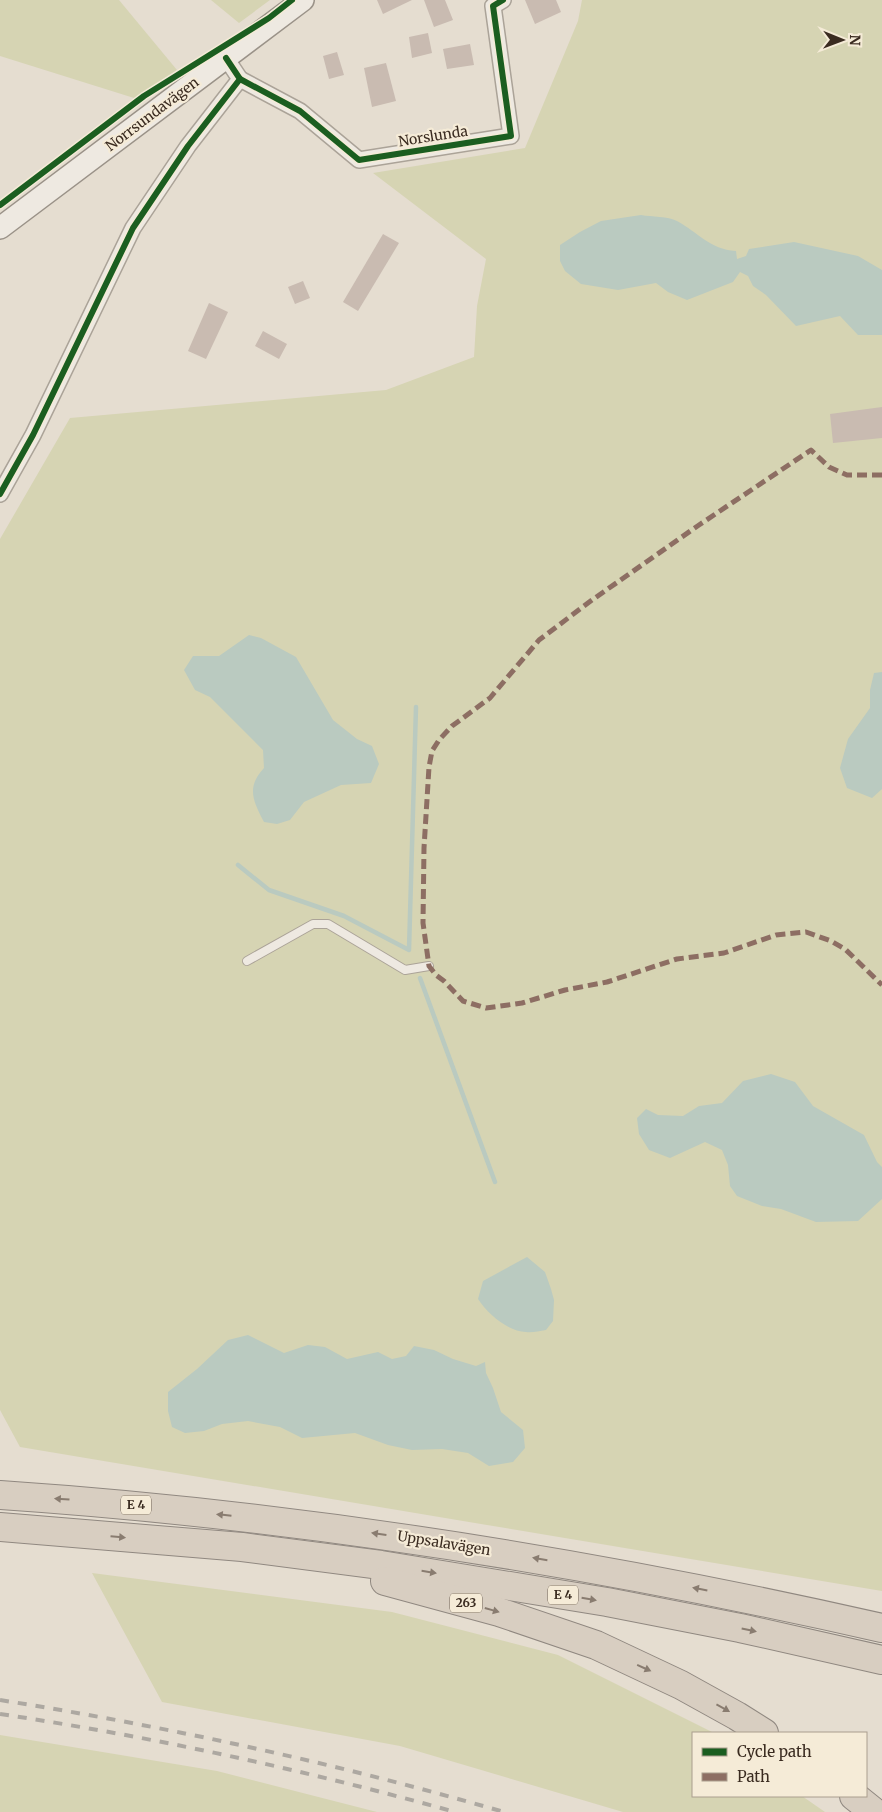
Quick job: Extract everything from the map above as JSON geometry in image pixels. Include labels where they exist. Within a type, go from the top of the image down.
[{"type":"highway","name":"Uppsalavägen","points":[[0,1494],[161,1508],[381,1534],[509,1554],[744,1598],[882,1628]]},
{"type":"highway","name":"E 4","points":[[0,1528],[242,1547],[381,1565],[607,1602],[740,1628],[882,1660]]},
{"type":"highway","name":"263","points":[[242,1547],[450,1598],[499,1612],[596,1645],[681,1684],[762,1732]]},
{"type":"highway","points":[[744,1598],[882,1613]]},
{"type":"highway","points":[[855,1797],[874,1812]]},
{"type":"street","name":"Norrsundavägen","points":[[0,228],[303,0]]},
{"type":"street","name":"Norslunda","points":[[240,79],[300,111],[359,160],[511,136],[493,6],[504,0]]},
{"type":"street","points":[[0,494],[33,435],[133,228],[188,146],[240,79],[226,58]]},
{"type":"lane","points":[[248,961],[313,924],[328,924],[405,970],[429,966]]},
{"type":"shaded area","points":[[0,0],[119,0],[177,70],[134,98],[0,56]]},
{"type":"shaded area","points":[[211,0],[270,0],[239,23]]},
{"type":"shaded area","points":[[582,0],[882,0],[882,1591],[20,1447],[0,1410],[0,539],[70,418],[386,390],[474,357],[477,306],[486,259],[373,173],[525,148],[578,21]]},
{"type":"shaded area","points":[[641,215],[673,219],[711,244],[736,251],[737,259],[746,256],[749,249],[794,242],[858,256],[882,270],[882,335],[858,335],[840,316],[796,326],[766,295],[753,286],[748,276],[740,272],[733,282],[687,300],[668,292],[656,283],[618,290],[581,284],[565,271],[560,261],[560,245],[601,221]]},
{"type":"shaded area","points":[[249,635],[261,638],[296,657],[333,720],[357,739],[372,746],[379,764],[371,783],[341,785],[304,802],[290,820],[277,824],[264,822],[254,801],[253,794],[255,782],[264,768],[263,750],[210,697],[195,690],[184,670],[193,656],[219,656]]},
{"type":"shaded area","points":[[882,672],[882,789],[872,798],[847,788],[840,768],[848,739],[870,708],[870,690],[874,673]]},
{"type":"shaded area","points":[[771,1074],[795,1082],[813,1106],[864,1135],[877,1162],[882,1167],[882,1199],[858,1221],[816,1222],[781,1209],[762,1206],[737,1196],[730,1186],[728,1165],[722,1150],[705,1142],[670,1158],[649,1150],[639,1134],[637,1118],[646,1109],[658,1115],[683,1116],[699,1106],[722,1103],[743,1081]]},
{"type":"shaded area","points":[[527,1257],[545,1272],[554,1300],[553,1321],[546,1330],[528,1332],[512,1329],[493,1316],[478,1299],[483,1281]]},
{"type":"shaded area","points":[[248,1335],[284,1353],[308,1345],[325,1347],[347,1359],[378,1352],[392,1359],[406,1356],[414,1346],[434,1350],[453,1359],[476,1366],[485,1362],[486,1373],[501,1412],[523,1430],[525,1448],[513,1462],[489,1466],[468,1453],[442,1449],[412,1450],[388,1445],[355,1433],[302,1438],[280,1427],[248,1421],[222,1424],[204,1431],[185,1433],[172,1427],[168,1411],[168,1392],[197,1369],[228,1340]]},
{"type":"shaded area","points":[[92,1573],[392,1612],[558,1655],[712,1732],[692,1732],[692,1797],[803,1797],[825,1812],[623,1812],[400,1746],[162,1702]]},
{"type":"shaded area","points":[[0,1735],[217,1771],[377,1812],[0,1812]]},
{"type":"building","points":[[377,0],[412,0],[383,14]]},
{"type":"building","points":[[424,0],[445,0],[453,20],[434,27]]},
{"type":"building","points":[[525,0],[556,0],[561,12],[535,24]]},
{"type":"building","points":[[428,33],[432,53],[412,58],[409,37]]},
{"type":"building","points":[[470,44],[474,65],[447,69],[443,49]]},
{"type":"building","points":[[337,52],[344,75],[329,79],[323,56]]},
{"type":"building","points":[[386,63],[396,101],[372,107],[364,68]]},
{"type":"building","points":[[383,234],[399,243],[358,311],[343,302]]},
{"type":"building","points":[[303,281],[310,298],[295,304],[288,287]]},
{"type":"building","points":[[209,303],[228,312],[206,359],[188,351]]},
{"type":"building","points":[[263,331],[287,344],[279,359],[255,346]]},
{"type":"building","points":[[882,407],[882,438],[833,443],[830,414]]},
{"type":"waterway","points":[[238,865],[269,890],[344,916],[409,950],[416,707]]},
{"type":"waterway","points":[[420,978],[495,1182]]},
{"type":"railway","points":[[0,1700],[127,1722],[254,1748],[380,1778],[504,1812]]},
{"type":"railway","points":[[0,1714],[115,1733],[229,1756],[342,1782],[455,1812]]},
{"type":"marked path","points":[[882,475],[847,475],[829,467],[811,450],[699,525],[592,600],[539,640],[490,698],[452,726],[432,751],[429,767],[424,848],[423,923],[429,966],[463,1001],[486,1008],[522,1003],[565,990],[607,982],[677,959],[724,953],[776,935],[806,932],[831,941],[845,949],[882,985]]},
{"type":"cycle path","points":[[0,205],[144,96],[269,18],[292,0]]},
{"type":"cycle path","points":[[240,79],[300,111],[359,160],[511,136],[493,6],[503,0]]},
{"type":"cycle path","points":[[0,494],[33,435],[133,228],[188,146],[240,79],[226,58]]}]
